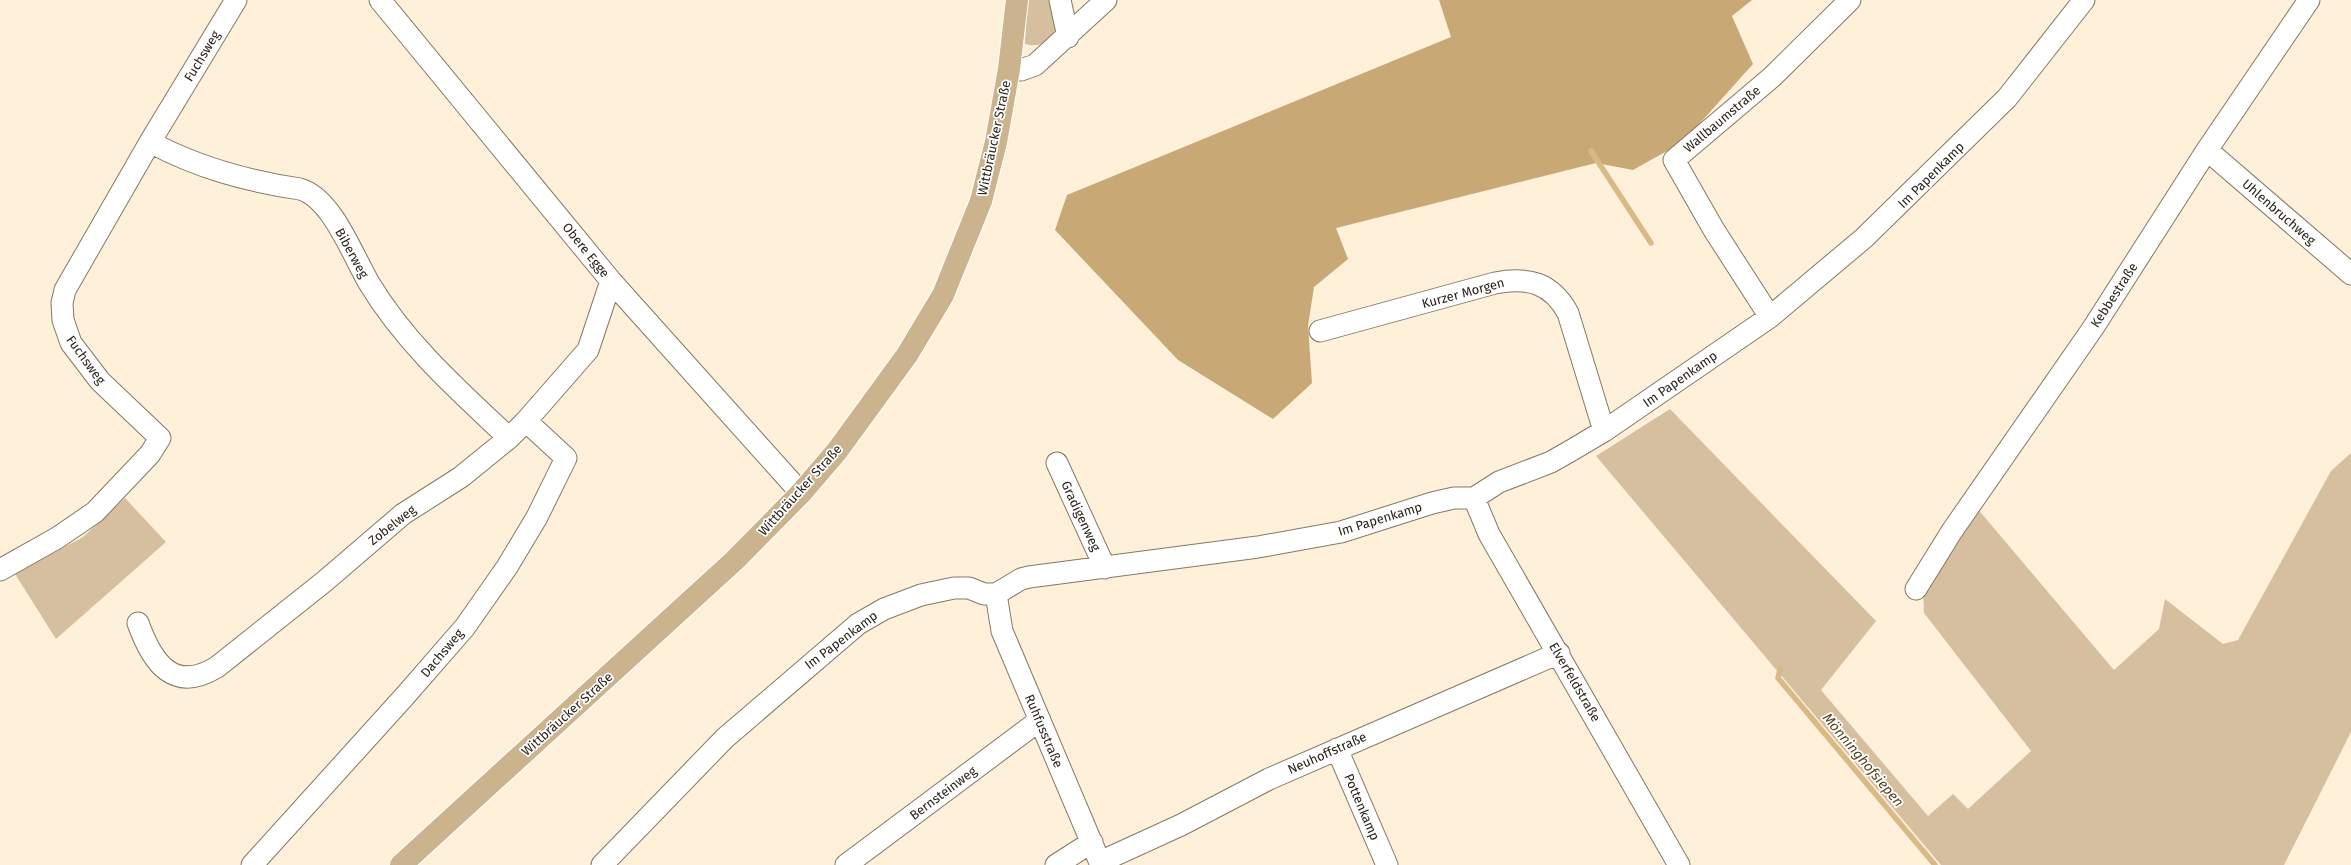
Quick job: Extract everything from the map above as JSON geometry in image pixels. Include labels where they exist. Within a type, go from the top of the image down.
[{"type":"main road","name":"Wittbräucker Straße","points":[[401,865],[735,560],[801,493],[837,451],[907,355],[943,295],[981,201],[996,142],[1009,69],[1017,0]]},
{"type":"street","name":"Fuchsweg","points":[[0,570],[57,538],[95,512],[150,454],[160,438],[100,381],[67,336],[62,312],[65,290],[150,142],[236,0]]},
{"type":"street","name":"Obere Egge","points":[[380,0],[612,281],[801,493]]},
{"type":"street","points":[[1060,0],[1068,37]]},
{"type":"street","points":[[1009,69],[1021,70],[1035,65],[1068,37],[1106,0]]},
{"type":"street","name":"Wallbaumstraße","points":[[1770,317],[1714,230],[1674,160],[1772,77],[1850,0]]},
{"type":"street","name":"Im Papenkamp","points":[[602,865],[725,738],[858,624],[890,606],[942,590],[962,588],[984,594],[996,594],[1021,579],[1029,577],[1275,544],[1341,532],[1432,503],[1454,498],[1474,498],[1500,482],[1551,462],[1604,432],[1770,317],[1864,238],[1970,136],[2007,98],[2084,0]]},
{"type":"street","name":"Kebbestraße","points":[[1916,588],[1995,467],[2093,328],[2207,150],[2309,0]]},
{"type":"street","name":"Biberweg","points":[[150,142],[182,159],[226,174],[300,188],[312,193],[331,216],[369,282],[390,314],[432,364],[509,438]]},
{"type":"street","name":"Uhlenbruchweg","points":[[2207,150],[2351,274]]},
{"type":"street","name":"Kurzer Morgen","points":[[1320,330],[1495,283],[1509,280],[1538,283],[1557,296],[1568,313],[1604,432]]},
{"type":"street","name":"Zobelweg","points":[[138,623],[150,652],[170,673],[187,678],[206,674],[325,581],[403,514],[461,477],[509,438],[526,421],[588,350],[612,281]]},
{"type":"street","name":"Dachsweg","points":[[252,865],[442,655],[507,567],[537,517],[566,458],[526,421]]},
{"type":"street","name":"Gradigenweg","points":[[1057,463],[1105,568]]},
{"type":"street","name":"Elverfeldstraße","points":[[1474,498],[1489,534],[1679,865]]},
{"type":"street","name":"Ruhfusstraße","points":[[996,594],[1002,631],[1101,864]]},
{"type":"street","name":"Neuhoffstraße","points":[[1101,864],[1181,825],[1269,779],[1558,653]]},
{"type":"street","name":"Bernsteinweg","points":[[846,865],[1040,720]]},
{"type":"street","name":"Pottenkamp","points":[[1337,749],[1387,865]]},
{"type":"street","points":[[1056,865],[1092,842]]},
{"type":"shaded area","points":[[1027,0],[1053,0],[1057,30],[1051,38],[1044,43],[1035,45],[1025,44]]},
{"type":"shaded area","points":[[1439,0],[1752,0],[1732,16],[1753,64],[1683,142],[1633,170],[1596,163],[1336,228],[1348,259],[1314,287],[1308,326],[1312,383],[1273,419],[1178,360],[1055,230],[1067,195],[1451,37]]},
{"type":"shaded area","points":[[1670,409],[1876,621],[1821,690],[1928,816],[1953,794],[1968,809],[2031,751],[1924,613],[1923,588],[1976,507],[2114,670],[2159,629],[2165,599],[2223,644],[2238,640],[2331,471],[2351,453],[2351,732],[2284,865],[1941,865],[1596,456]]},
{"type":"shaded area","points":[[125,498],[166,542],[56,639],[15,574],[83,537]]},
{"type":"waterway","name":"Mönninghofsiepen","points":[[1591,151],[1651,243]]},
{"type":"waterway","name":"Mönninghofsiepen","points":[[1780,669],[1778,678],[1935,865]]}]
